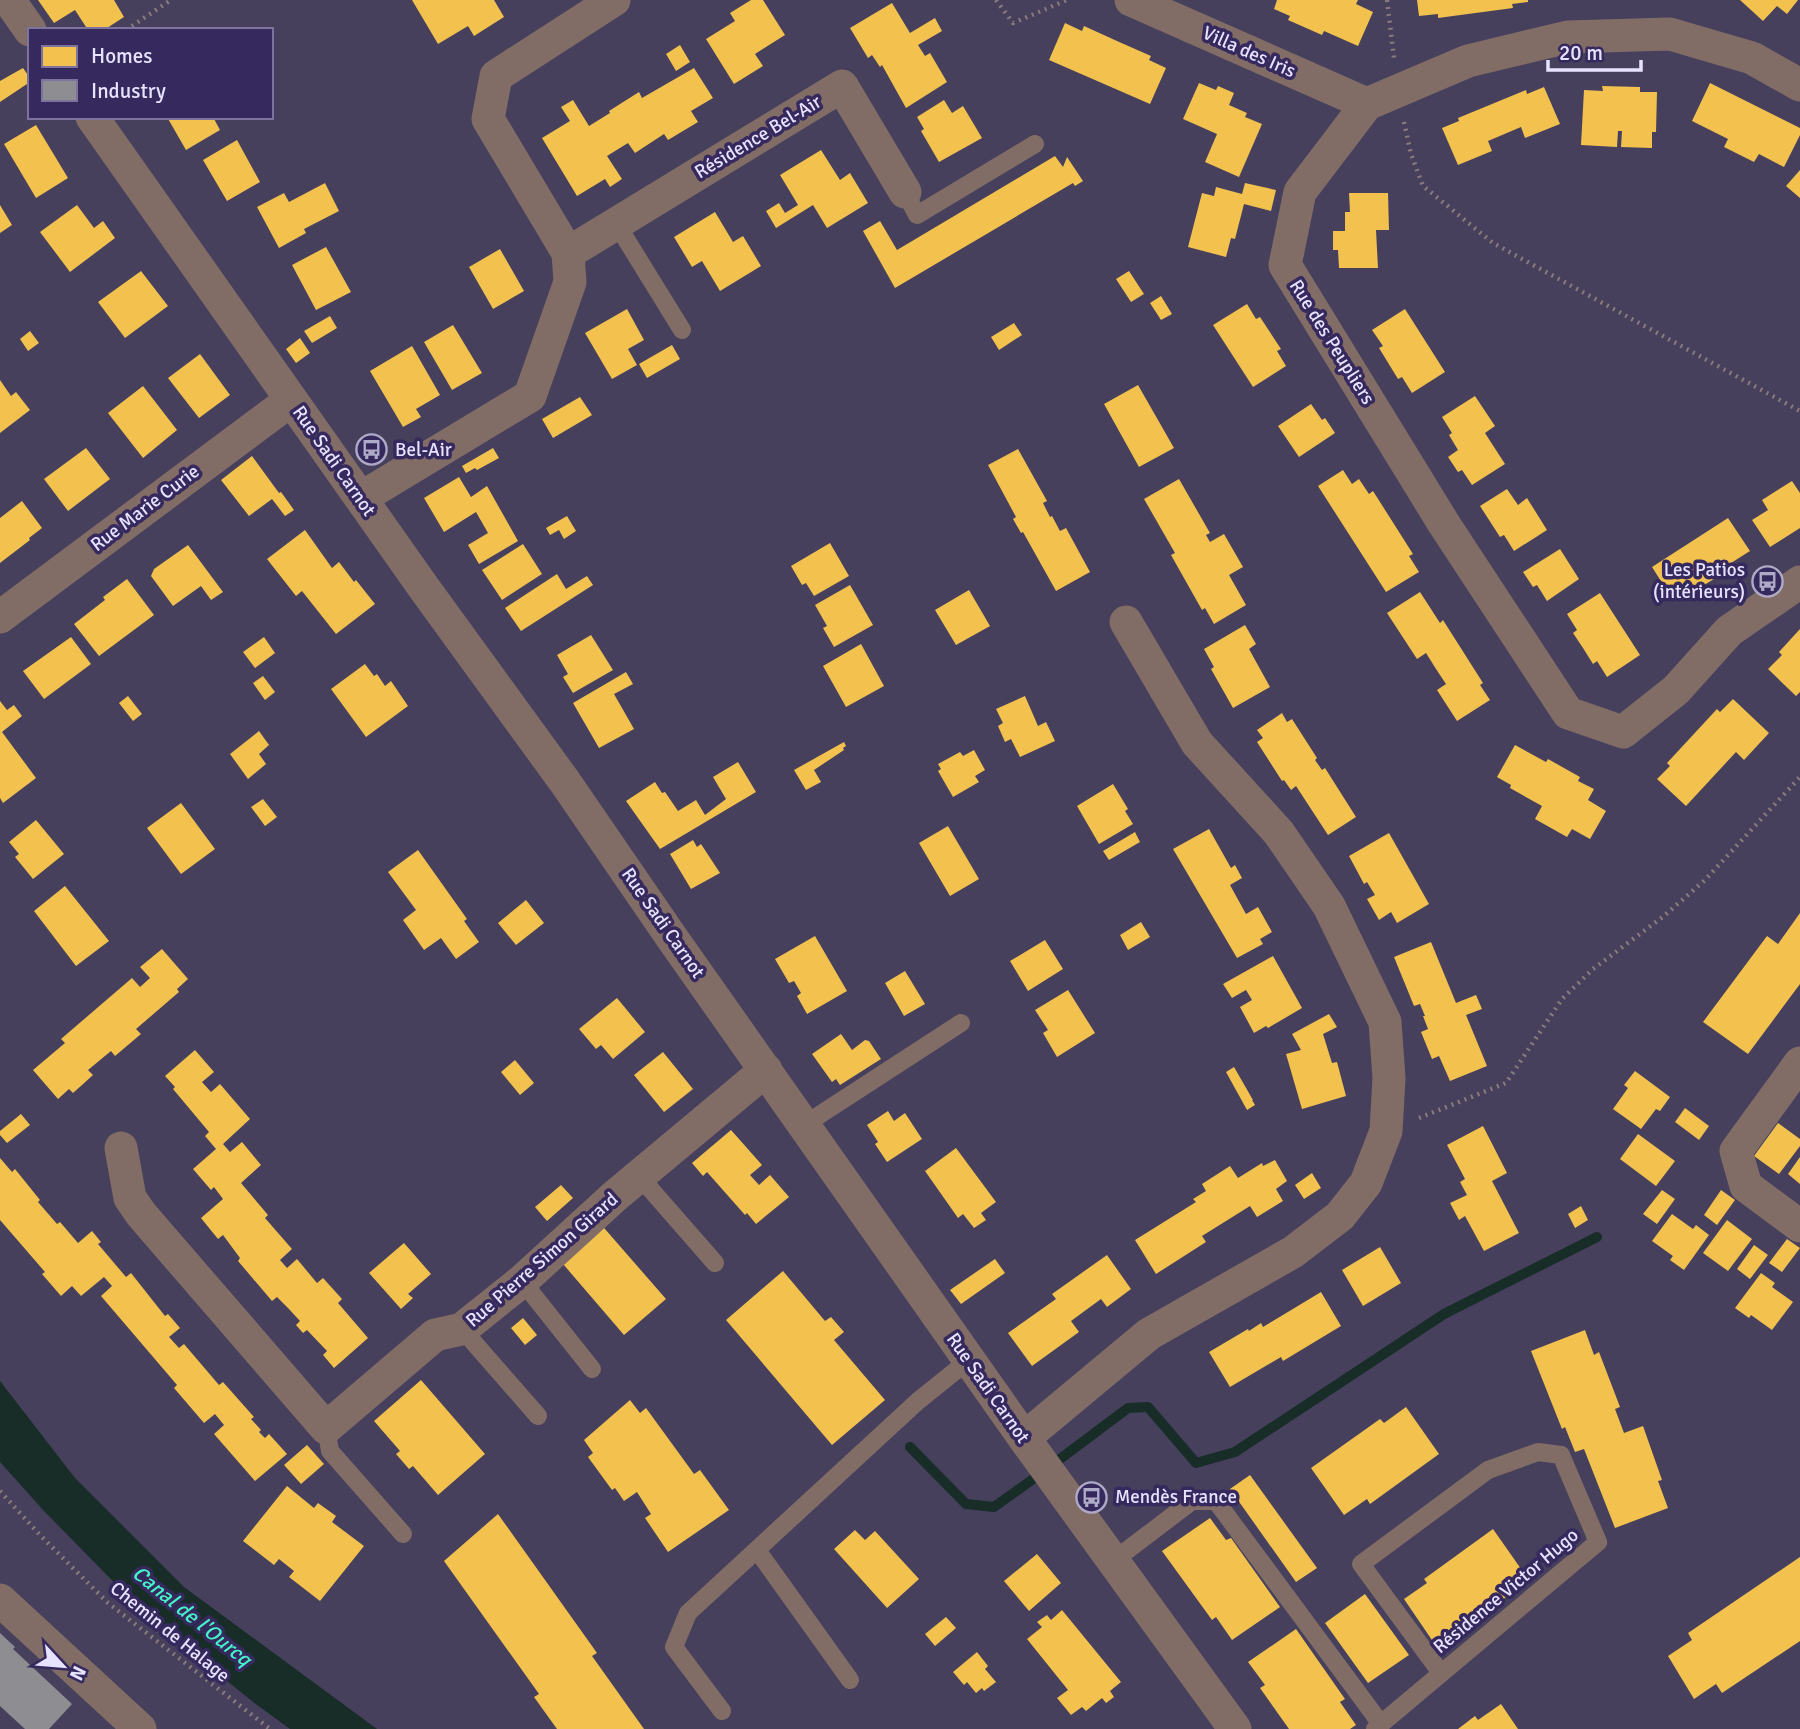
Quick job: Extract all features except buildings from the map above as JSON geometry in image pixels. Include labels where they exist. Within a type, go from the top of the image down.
[{"type":"street","points":[[9,0],[29,28]]},
{"type":"street","points":[[361,498],[530,396],[570,282],[568,253],[488,119],[496,76],[614,0]]},
{"type":"street","name":"Villa des Iris","points":[[1143,2],[1367,104]]},
{"type":"street","name":"Rue des Peupliers","points":[[1800,85],[1752,58],[1670,34],[1568,37],[1468,61],[1367,104],[1300,192],[1285,265],[1444,524],[1568,713],[1623,732],[1676,690],[1729,631],[1800,582]]},
{"type":"street","name":"Résidence Bel-Air","points":[[568,253],[842,86],[905,192]]},
{"type":"street","name":"Rue Sadi Carnot","points":[[93,119],[424,588],[565,782],[1024,1438],[1235,1729]]},
{"type":"street","name":"Rue Marie Curie","points":[[0,617],[291,400]]},
{"type":"street","points":[[1024,1438],[1149,1334],[1293,1252],[1340,1216],[1366,1182],[1386,1131],[1389,1078],[1385,1022],[1329,906],[1279,833],[1197,743],[1126,622]]},
{"type":"street","points":[[1800,1063],[1736,1151],[1746,1186],[1800,1226]]},
{"type":"street","name":"Rue Pierre Simon Girard","points":[[326,1428],[435,1335],[462,1329],[522,1281],[639,1176],[766,1070]]},
{"type":"street","points":[[121,1148],[130,1198],[141,1214],[326,1428]]},
{"type":"street","points":[[0,1600],[140,1729]]},
{"type":"lane","points":[[905,192],[917,215],[1035,144]]},
{"type":"lane","points":[[616,223],[682,330]]},
{"type":"lane","points":[[804,1125],[961,1023]]},
{"type":"lane","points":[[639,1176],[715,1264]]},
{"type":"lane","points":[[522,1281],[592,1369]]},
{"type":"lane","points":[[462,1329],[538,1416]]},
{"type":"lane","points":[[722,1711],[674,1647],[688,1614],[918,1401],[969,1360]]},
{"type":"lane","points":[[326,1428],[330,1451],[403,1534]]},
{"type":"lane","name":"Résidence Victor Hugo","points":[[1113,1560],[1192,1501],[1216,1501],[1378,1726],[1598,1542],[1561,1455],[1538,1452],[1488,1470],[1361,1564],[1441,1673]]},
{"type":"lane","points":[[757,1550],[850,1680]]},
{"type":"path","points":[[130,28],[171,0]]},
{"type":"path","points":[[996,0],[1013,23],[1067,0]]},
{"type":"path","points":[[1387,0],[1398,91],[1411,154],[1423,186],[1493,243],[1800,411]]},
{"type":"path","points":[[1386,1131],[1506,1083],[1562,999],[1593,969],[1664,916],[1704,880],[1800,776]]},
{"type":"path","name":"Chemin de Halage","points":[[0,1491],[108,1603],[270,1729]]},
{"type":"water","name":"Canal de l'Ourcq","points":[[0,1381],[75,1478],[184,1587],[377,1729],[290,1729],[150,1619],[0,1462]]},
{"type":"waterway","points":[[1056,1462],[1128,1408],[1148,1407],[1196,1463],[1235,1452],[1444,1314],[1597,1237]]},
{"type":"waterway","points":[[910,1447],[966,1504],[994,1507],[1036,1477]]},
{"type":"place","name":"Bel-Air","points":[[372,450]]},
{"type":"place","name":"Les Patios (intérieurs)","points":[[1768,581]]},
{"type":"place","name":"Mendès France","points":[[1092,1497]]}]
